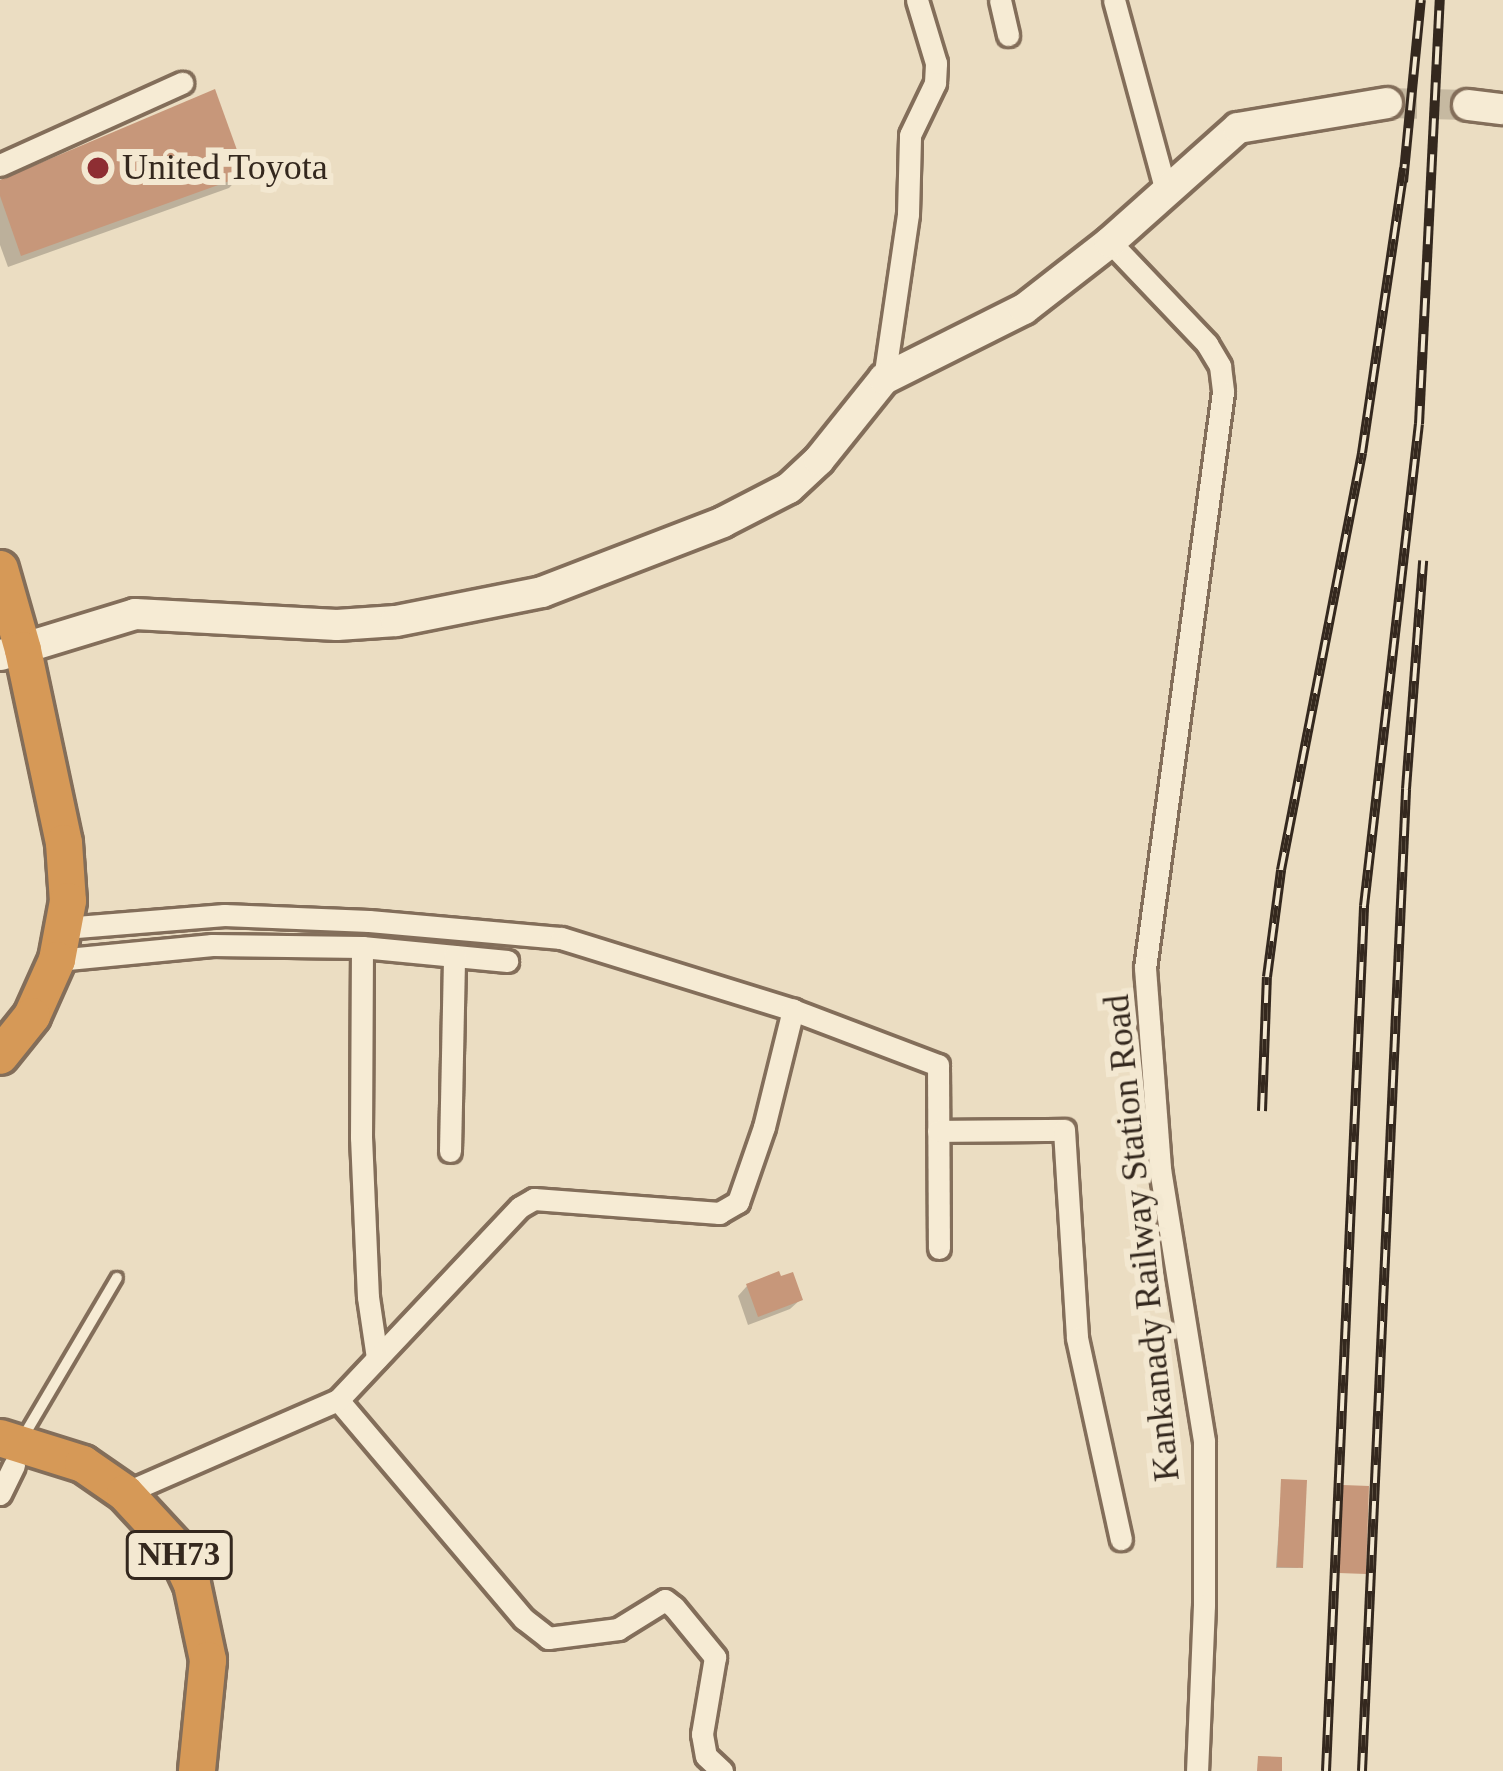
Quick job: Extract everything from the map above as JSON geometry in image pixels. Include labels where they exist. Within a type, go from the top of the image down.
[{"type":"highway","points":[[0,569],[6,653],[41,846],[45,901],[33,958],[0,1019]]},
{"type":"highway","points":[[0,1056],[32,1016],[61,944],[64,843],[6,653]]},
{"type":"highway","name":"NH73","points":[[5,1473],[83,1464],[125,1493],[174,1546],[204,1625],[207,1699],[197,1771]]},
{"type":"highway","name":"NH73","points":[[5,1473],[72,1485],[111,1511],[155,1558],[182,1630],[186,1680],[176,1771]]},
{"type":"street","points":[[884,379],[908,214],[910,135],[935,83],[936,63],[916,0]]},
{"type":"street","points":[[1000,0],[1008,35]]},
{"type":"street","points":[[1114,0],[1165,188]]},
{"type":"street","points":[[0,165],[182,83]]},
{"type":"street","points":[[6,653],[135,614],[337,625],[396,621],[542,592],[723,522],[789,488],[820,460],[884,379],[1024,309],[1110,242],[1165,188],[1238,128],[1387,104]]},
{"type":"street","points":[[1468,105],[1503,109]]},
{"type":"street","name":"Kankanady Railway Station Road","points":[[1110,242],[1207,344],[1220,366],[1222,392],[1145,968],[1160,1169],[1204,1441],[1197,1771]]},
{"type":"street","points":[[61,944],[224,915],[369,921],[561,938],[793,1010],[938,1065],[939,1248]]},
{"type":"street","points":[[61,944],[362,947],[507,962]]},
{"type":"street","points":[[362,947],[361,1137],[368,1297],[377,1358]]},
{"type":"street","points":[[450,1151],[454,956]]},
{"type":"street","points":[[125,1493],[338,1400],[534,1199],[719,1213],[738,1202],[764,1127],[793,1010]]},
{"type":"street","points":[[938,1131],[1064,1130],[1077,1338],[1121,1539]]},
{"type":"street","points":[[338,1400],[524,1619],[548,1639],[618,1629],[665,1600],[674,1607],[715,1657],[702,1734],[706,1756],[722,1771]]},
{"type":"lane","points":[[5,1473],[117,1278]]},
{"type":"building","points":[[215,89],[246,175],[21,256],[0,196],[0,180]]},
{"type":"building","points":[[779,1271],[781,1276],[793,1272],[803,1300],[758,1317],[746,1284]]},
{"type":"building","points":[[1281,1479],[1307,1480],[1303,1568],[1277,1567]]},
{"type":"building","points":[[1343,1485],[1369,1486],[1366,1574],[1339,1573]]},
{"type":"building","points":[[1258,1756],[1282,1757],[1282,1771],[1257,1771]]},
{"type":"tunnel","points":[[1387,103],[1468,105]]},
{"type":"railway","points":[[1403,182],[1421,0]]},
{"type":"railway","points":[[1326,1771],[1364,906],[1419,424],[1440,0]]},
{"type":"railway","points":[[1262,1111],[1267,977],[1281,870],[1362,453],[1404,168]]},
{"type":"railway","points":[[1362,1771],[1406,789],[1423,561]]},
{"type":"place","name":"United Toyota","points":[[98,168]]}]
